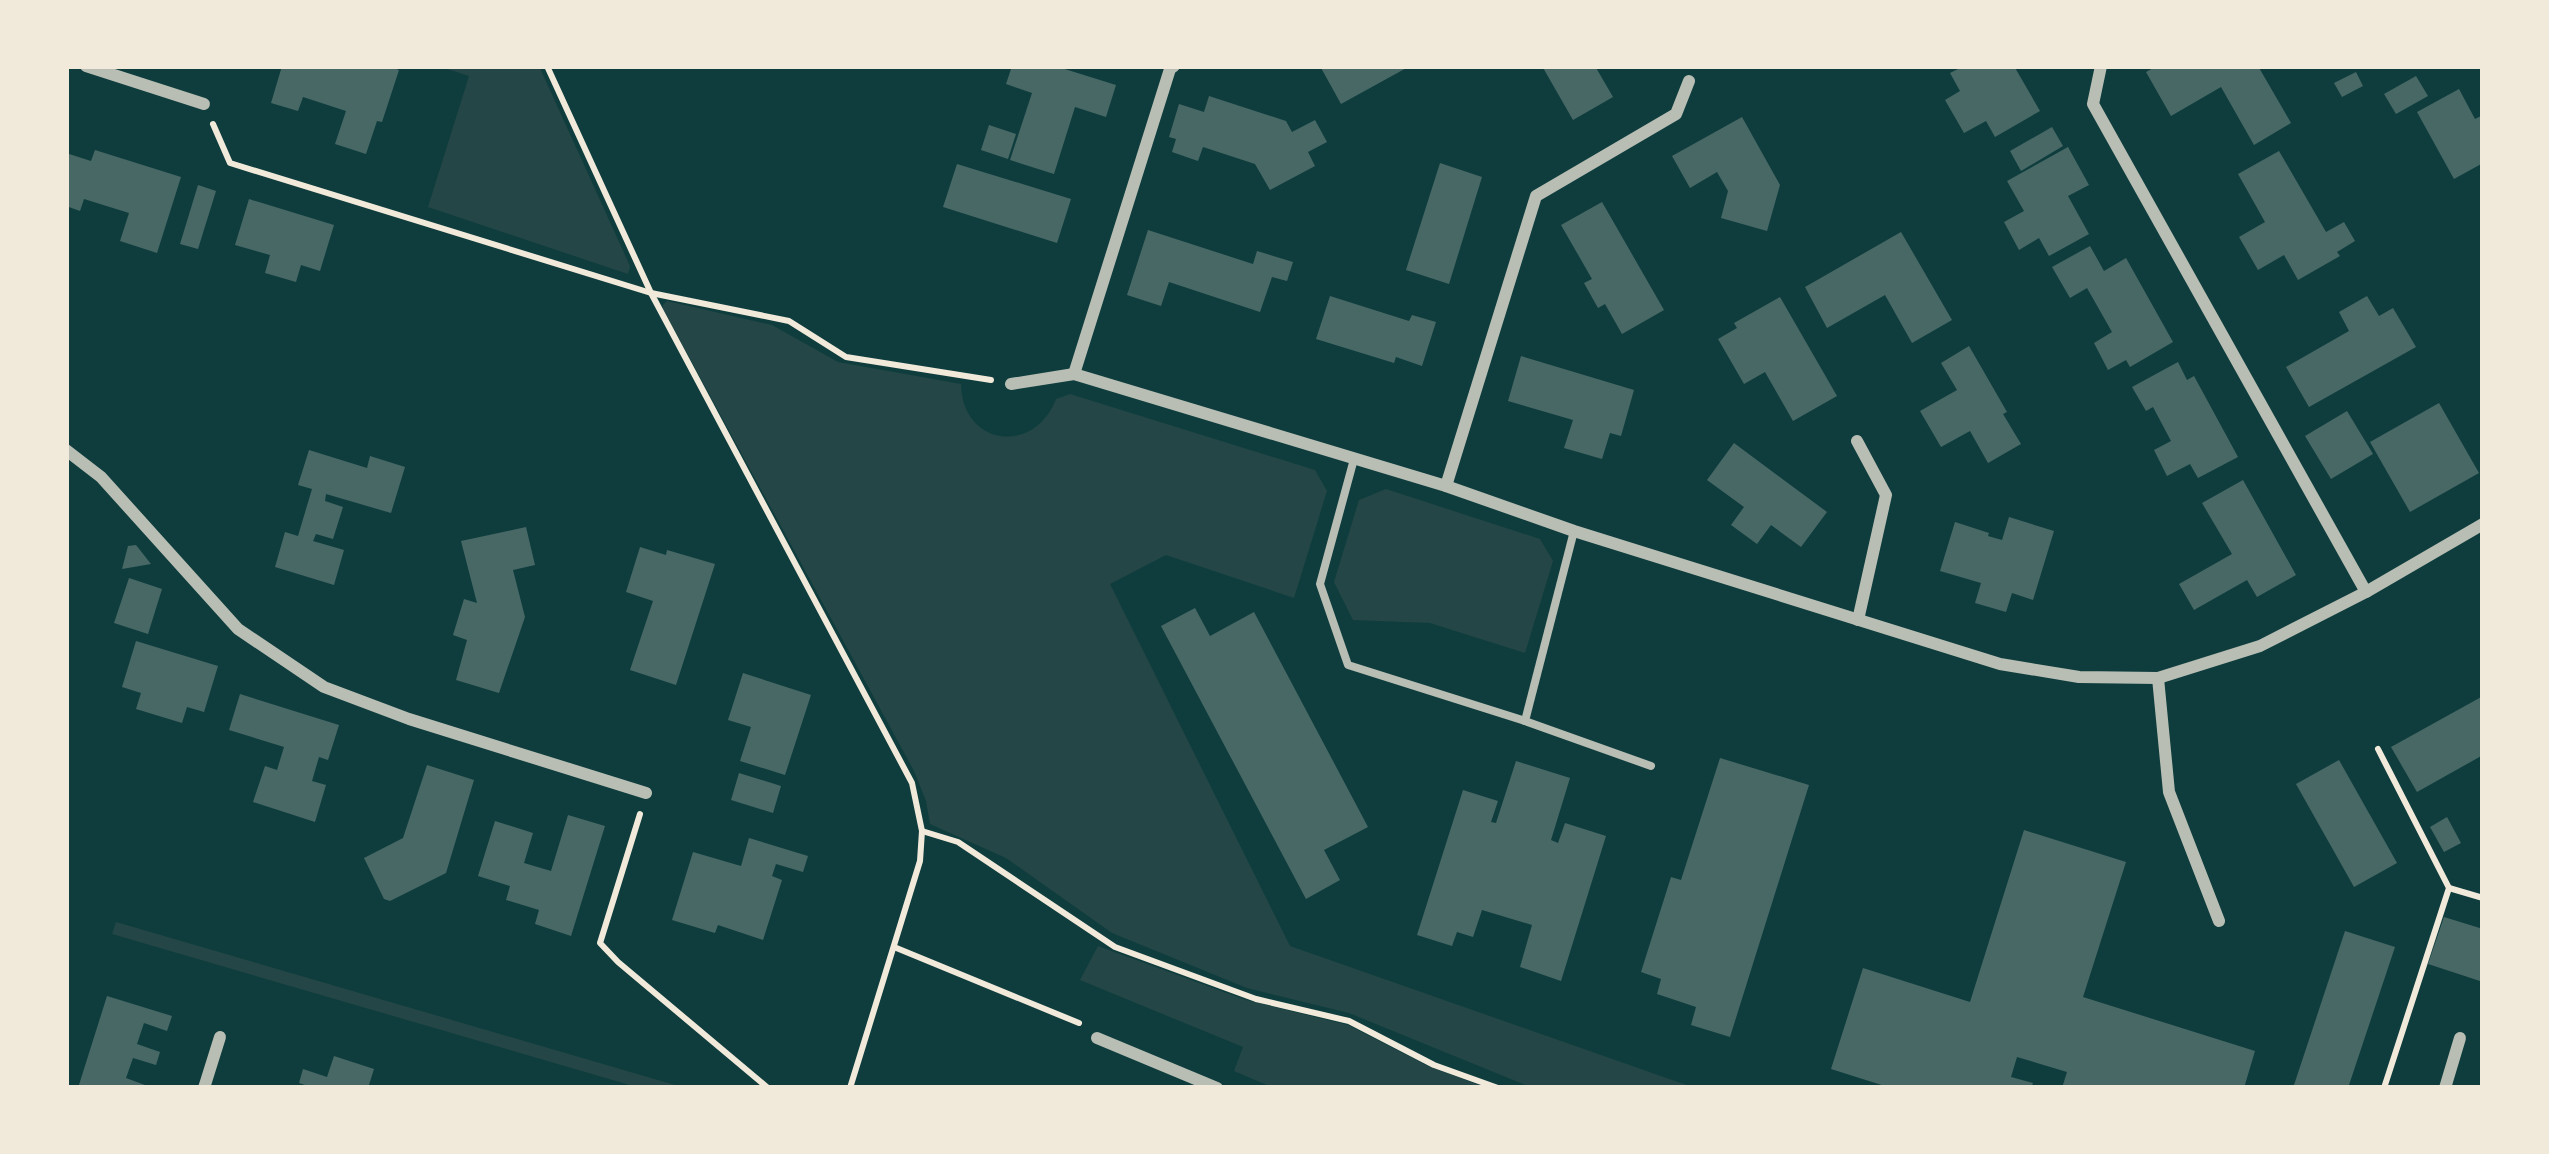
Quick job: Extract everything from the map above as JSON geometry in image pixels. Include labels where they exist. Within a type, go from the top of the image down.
[{"type":"street","points":[[86,66],[204,104]]},
{"type":"street","points":[[1074,374],[1174,66]]},
{"type":"street","points":[[2101,66],[2093,104],[2366,592]]},
{"type":"street","points":[[1446,486],[1536,196],[1676,114],[1689,81]]},
{"type":"street","points":[[1011,384],[1074,374],[1446,486],[1574,531],[2000,664],[2079,677],[2158,678],[2260,646],[2483,524]]},
{"type":"street","points":[[1857,441],[1886,495],[1858,620]]},
{"type":"street","points":[[66,450],[101,477],[238,628],[325,687],[646,793]]},
{"type":"street","points":[[2158,678],[2169,792],[2219,921]]},
{"type":"street","points":[[204,1088],[220,1037]]},
{"type":"street","points":[[2445,1088],[2460,1037]]},
{"type":"street","points":[[1097,1038],[1217,1088]]},
{"type":"lane","points":[[1354,459],[1320,584],[1348,664],[1651,766]]},
{"type":"lane","points":[[1525,721],[1574,531]]},
{"type":"path","points":[[547,66],[651,293],[912,784],[922,831],[920,861],[850,1088]]},
{"type":"path","points":[[204,104],[230,164],[651,293],[789,322],[845,357],[1011,384]]},
{"type":"path","points":[[2378,749],[2450,888],[2384,1088]]},
{"type":"path","points":[[646,793],[600,943],[768,1088]]},
{"type":"path","points":[[922,831],[958,842],[1115,947],[1256,999],[1349,1021],[1434,1065],[1498,1088]]},
{"type":"path","points":[[2450,888],[2483,898]]},
{"type":"path","points":[[894,947],[1074,1019],[1097,1038]]},
{"type":"shaded area","points":[[438,66],[539,66],[630,266],[628,274],[428,207],[469,76]]},
{"type":"shaded area","points":[[667,301],[772,325],[838,362],[961,384],[964,405],[973,421],[1001,436],[1032,429],[1056,399],[1070,394],[1315,470],[1327,491],[1294,598],[1166,555],[1110,584],[1290,946],[1695,1088],[1533,1088],[1349,1013],[1247,988],[1112,933],[1006,858],[930,824],[914,771],[663,309]]},
{"type":"shaded area","points":[[1386,489],[1540,539],[1553,561],[1525,653],[1430,623],[1353,620],[1334,582],[1359,500]]},
{"type":"shaded area","points":[[116,922],[675,1088],[640,1088],[112,934]]},
{"type":"shaded area","points":[[1098,946],[1246,1000],[1348,1025],[1428,1066],[1487,1088],[1274,1088],[1234,1071],[1243,1047],[1080,980]]},
{"type":"building","points":[[282,66],[388,66],[399,70],[366,154],[335,144],[346,111],[303,97],[298,111],[271,103]]},
{"type":"building","points":[[1012,66],[1055,66],[1116,85],[1106,117],[1075,107],[1054,174],[1010,160],[1032,93],[1006,84]]},
{"type":"building","points":[[1320,66],[1410,66],[1341,104]]},
{"type":"building","points":[[1542,66],[1595,66],[1613,97],[1573,120]]},
{"type":"building","points":[[1957,66],[2014,66],[2040,111],[1995,137],[1986,121],[1964,133],[1945,100],[1960,91],[1950,73]]},
{"type":"building","points":[[2157,66],[2258,66],[2291,123],[2254,145],[2221,87],[2171,116],[2146,72]]},
{"type":"building","points":[[2356,72],[2363,86],[2342,97],[2334,83]]},
{"type":"building","points":[[2416,76],[2428,96],[2396,114],[2384,94]]},
{"type":"building","points":[[2459,89],[2475,119],[2483,115],[2483,163],[2454,179],[2417,112]]},
{"type":"building","points":[[1209,96],[1286,121],[1292,132],[1315,120],[1327,142],[1308,152],[1315,166],[1270,190],[1255,164],[1203,147],[1198,161],[1172,152],[1176,139],[1169,137],[1179,104],[1204,112]]},
{"type":"building","points":[[1742,117],[1780,185],[1767,231],[1721,218],[1728,191],[1717,172],[1690,188],[1672,156]]},
{"type":"building","points":[[989,125],[1016,134],[1008,159],[981,150]]},
{"type":"building","points":[[2052,127],[2063,146],[2021,171],[2010,151]]},
{"type":"building","points":[[2068,147],[2089,185],[2068,196],[2089,234],[2049,256],[2039,238],[2019,250],[2004,222],[2024,211],[2007,181]]},
{"type":"building","points":[[95,150],[181,177],[157,253],[120,241],[129,213],[84,199],[80,211],[66,206],[66,153],[91,161]]},
{"type":"building","points":[[2279,151],[2326,232],[2344,222],[2355,241],[2337,252],[2340,256],[2298,280],[2284,255],[2258,270],[2239,237],[2265,222],[2238,174]]},
{"type":"building","points":[[1440,163],[1482,177],[1449,284],[1406,270]]},
{"type":"building","points":[[957,164],[1071,199],[1057,243],[943,207]]},
{"type":"building","points":[[198,185],[216,191],[198,249],[180,244]]},
{"type":"building","points":[[249,199],[334,225],[320,271],[301,265],[296,282],[265,273],[270,255],[235,245]]},
{"type":"building","points":[[1602,202],[1664,310],[1622,334],[1605,304],[1598,308],[1584,283],[1592,279],[1561,225]]},
{"type":"building","points":[[1148,230],[1253,264],[1257,251],[1293,262],[1287,281],[1272,277],[1260,312],[1169,282],[1161,306],[1127,295]]},
{"type":"building","points":[[1901,232],[1952,320],[1912,343],[1885,295],[1827,328],[1805,287]]},
{"type":"building","points":[[2090,246],[2104,271],[2126,258],[2173,342],[2130,367],[2126,360],[2108,370],[2094,343],[2112,332],[2087,288],[2070,298],[2052,267]]},
{"type":"building","points":[[1330,296],[1409,321],[1412,315],[1436,322],[1422,366],[1396,357],[1394,363],[1316,339]]},
{"type":"building","points":[[2367,296],[2379,316],[2393,308],[2416,347],[2309,407],[2286,367],[2349,331],[2339,312]]},
{"type":"building","points":[[1780,297],[1837,396],[1793,421],[1765,372],[1744,384],[1718,339],[1737,328],[1734,323]]},
{"type":"building","points":[[1969,346],[2021,444],[1988,463],[1970,431],[1941,447],[1920,411],[1957,390],[1941,363]]},
{"type":"building","points":[[1521,356],[1634,390],[1621,436],[1610,433],[1602,459],[1564,448],[1573,420],[1508,401]]},
{"type":"building","points":[[2178,362],[2187,380],[2194,376],[2238,457],[2198,478],[2190,464],[2167,476],[2154,450],[2171,441],[2153,407],[2146,411],[2132,387]]},
{"type":"building","points":[[2439,403],[2479,473],[2410,512],[2370,442]]},
{"type":"building","points":[[2347,411],[2373,454],[2331,479],[2305,436]]},
{"type":"building","points":[[1734,443],[1827,512],[1801,547],[1771,525],[1757,544],[1731,525],[1744,507],[1707,480]]},
{"type":"building","points":[[309,450],[367,468],[370,456],[405,467],[391,513],[326,494],[325,501],[343,507],[333,539],[316,534],[313,541],[344,550],[334,585],[275,567],[285,532],[298,536],[312,489],[298,485]]},
{"type":"building","points":[[2243,480],[2296,575],[2257,597],[2247,580],[2194,610],[2179,584],[2232,554],[2202,503]]},
{"type":"building","points":[[2009,517],[2054,531],[2033,600],[2012,593],[2006,612],[1975,603],[1981,583],[1940,571],[1955,522],[2002,540]]},
{"type":"building","points":[[526,527],[535,565],[513,570],[525,617],[499,693],[456,680],[467,640],[453,635],[464,599],[477,603],[461,541]]},
{"type":"building","points":[[136,545],[151,564],[122,569],[128,546]]},
{"type":"building","points":[[640,547],[715,564],[676,685],[630,670],[653,601],[626,592]]},
{"type":"building","points":[[129,578],[162,589],[148,634],[114,623]]},
{"type":"building","points":[[1195,608],[1210,636],[1254,612],[1368,827],[1324,850],[1340,880],[1306,899],[1161,626]]},
{"type":"building","points":[[136,641],[218,666],[204,712],[187,707],[182,723],[136,709],[141,693],[122,687]]},
{"type":"building","points":[[743,673],[811,695],[785,775],[740,761],[751,727],[728,720]]},
{"type":"building","points":[[240,694],[339,725],[328,760],[319,757],[312,781],[326,785],[315,822],[253,802],[265,766],[277,770],[284,747],[229,730]]},
{"type":"building","points":[[2483,696],[2483,755],[2417,792],[2391,747]]},
{"type":"building","points":[[1720,758],[1809,785],[1730,1037],[1691,1025],[1696,1007],[1657,994],[1661,979],[1641,972],[1671,877],[1681,880]]},
{"type":"building","points":[[2339,760],[2397,863],[2354,887],[2296,784]]},
{"type":"building","points":[[1516,761],[1570,778],[1551,840],[1558,843],[1565,823],[1606,836],[1561,981],[1520,967],[1532,925],[1482,910],[1473,937],[1457,932],[1452,946],[1417,935],[1463,790],[1498,801],[1491,822],[1496,823]]},
{"type":"building","points":[[427,765],[474,780],[446,873],[390,901],[384,899],[364,858],[403,838]]},
{"type":"building","points":[[739,773],[781,786],[773,813],[731,800]]},
{"type":"building","points":[[568,815],[605,826],[571,936],[535,924],[539,910],[506,900],[510,886],[478,876],[495,821],[533,833],[524,863],[551,871]]},
{"type":"building","points":[[2447,817],[2461,843],[2444,852],[2430,827]]},
{"type":"building","points":[[2024,830],[2126,862],[2083,997],[2255,1051],[2244,1088],[2062,1088],[2067,1072],[2017,1057],[2011,1077],[2033,1083],[2031,1088],[1891,1088],[1831,1069],[1863,968],[1970,1002]]},
{"type":"building","points":[[749,838],[808,856],[803,872],[776,864],[772,876],[782,880],[763,940],[718,925],[715,933],[672,920],[693,852],[741,866]]},
{"type":"building","points":[[2444,917],[2483,929],[2483,982],[2428,964]]},
{"type":"building","points":[[2345,931],[2395,947],[2348,1088],[2293,1088]]},
{"type":"building","points":[[107,996],[172,1016],[167,1031],[144,1023],[137,1044],[160,1052],[156,1065],[133,1058],[126,1078],[153,1088],[78,1088]]},
{"type":"building","points":[[334,1056],[374,1069],[368,1088],[314,1088],[299,1083],[303,1069],[327,1077]]}]
